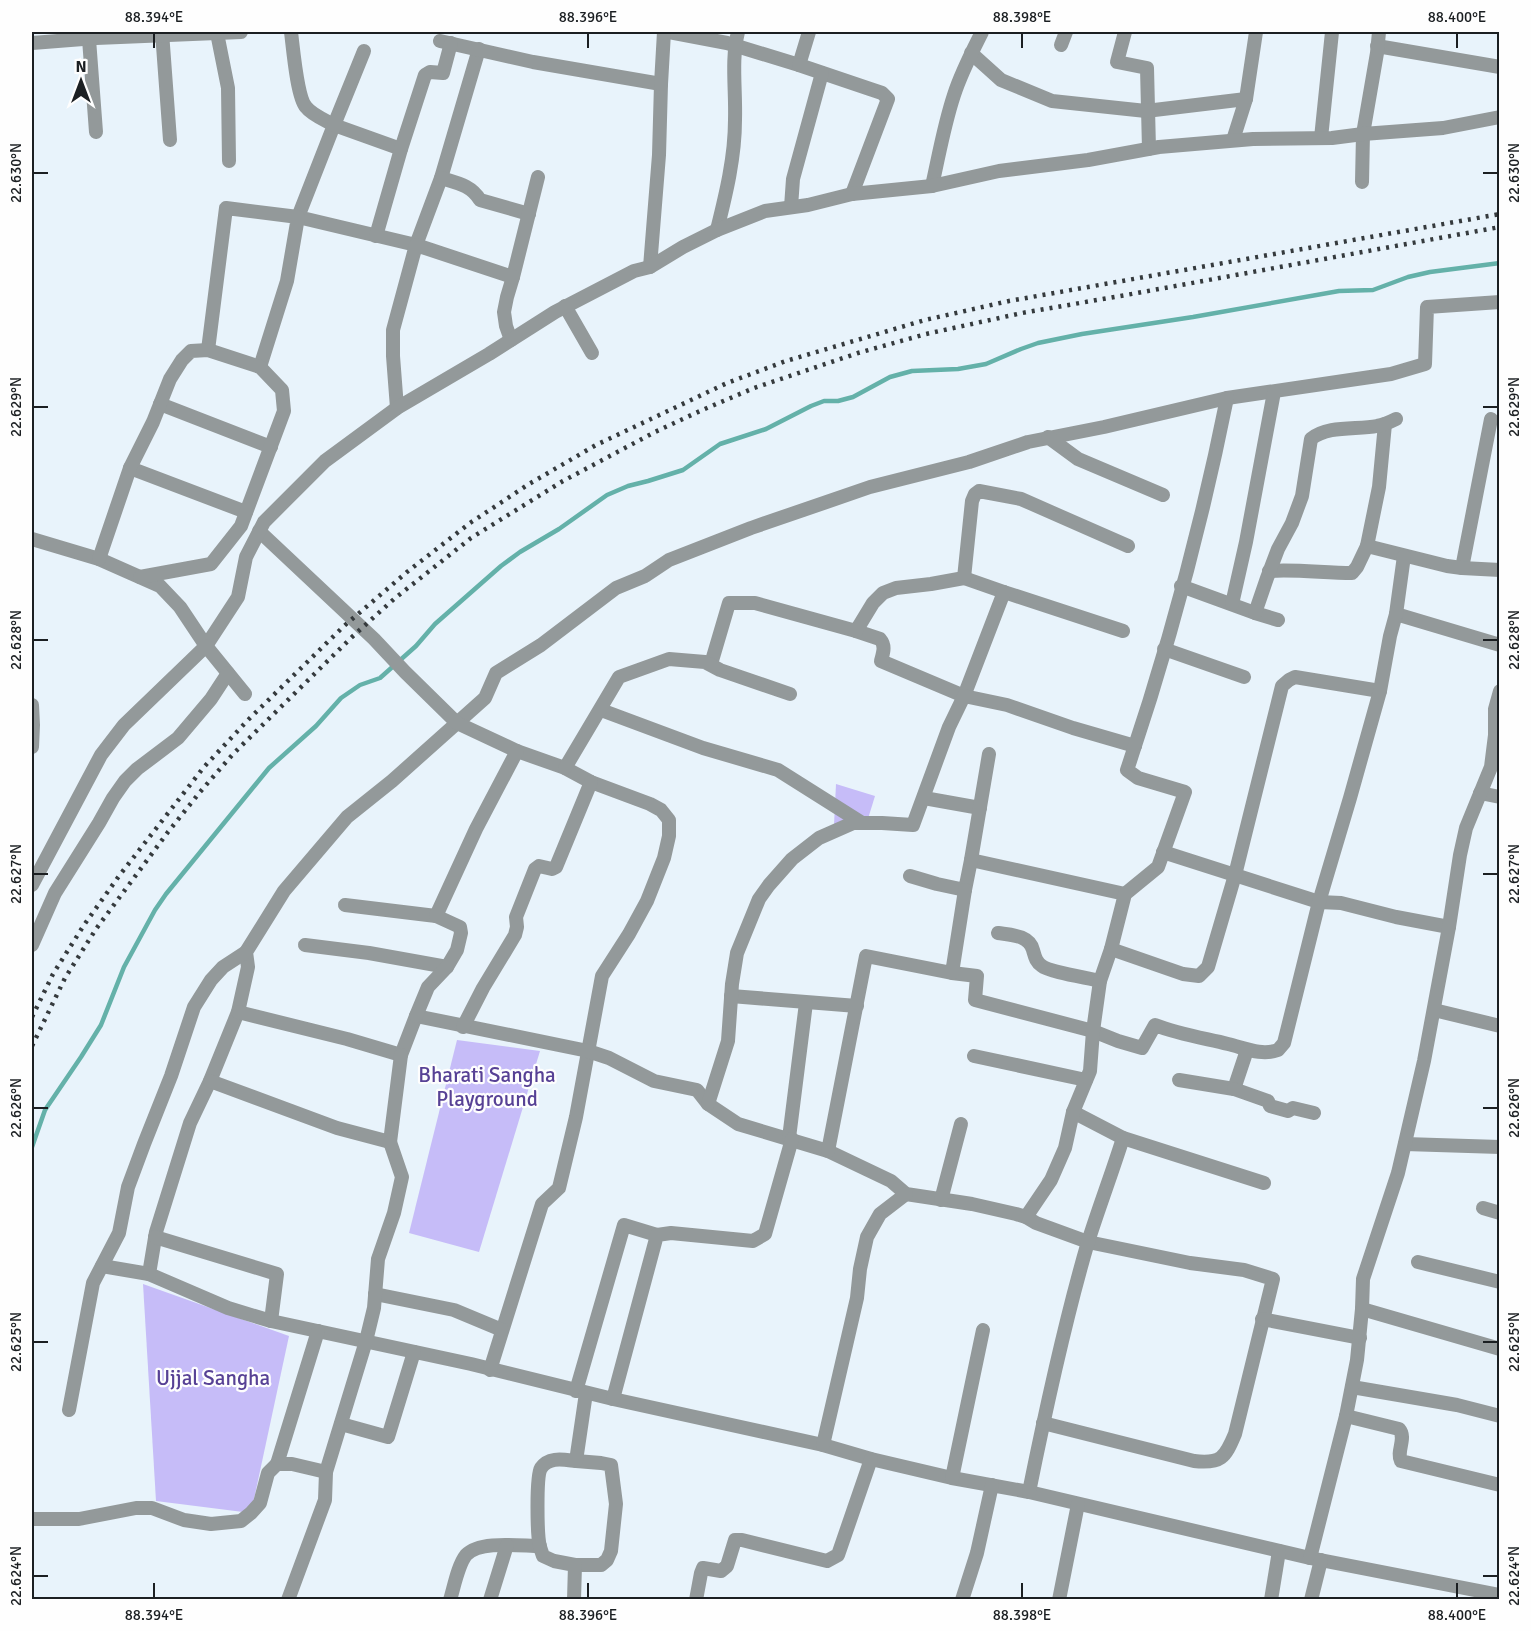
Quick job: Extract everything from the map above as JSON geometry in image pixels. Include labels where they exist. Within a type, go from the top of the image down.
[{"type":"street","points":[[32,43],[162,33],[241,32]]},
{"type":"street","points":[[291,32],[303,104],[334,125],[401,149]]},
{"type":"street","points":[[650,267],[666,32],[727,43],[882,93],[888,99],[852,194]]},
{"type":"street","points":[[717,230],[726,196],[735,122],[735,46],[738,32]]},
{"type":"street","points":[[799,65],[809,32]]},
{"type":"street","points":[[932,186],[954,95],[982,32]]},
{"type":"street","points":[[1061,45],[1066,32]]},
{"type":"street","points":[[1125,32],[1117,62],[1147,68],[1149,149]]},
{"type":"street","points":[[1233,140],[1246,99],[1256,32]]},
{"type":"street","points":[[1322,138],[1332,32]]},
{"type":"street","points":[[1362,183],[1363,134],[1379,32]]},
{"type":"street","points":[[162,33],[170,140]]},
{"type":"street","points":[[217,33],[228,88],[229,160]]},
{"type":"street","points":[[89,39],[96,132]]},
{"type":"street","points":[[376,236],[425,75],[430,72],[443,73],[445,42],[533,62],[661,84]]},
{"type":"street","points":[[1377,46],[1500,67]]},
{"type":"street","points":[[397,408],[393,330],[416,245],[441,178],[479,49]]},
{"type":"street","points":[[260,367],[287,281],[298,217],[364,51]]},
{"type":"street","points":[[971,53],[1001,80],[1052,101],[1148,111],[1246,99]]},
{"type":"street","points":[[791,207],[793,179],[822,73]]},
{"type":"street","points":[[32,885],[101,755],[124,725],[206,646],[238,597],[246,557],[264,522],[325,461],[397,408],[565,306],[634,271],[650,267],[717,230],[765,211],[808,205],[852,194],[932,186],[999,171],[1088,160],[1149,149],[1253,138],[1322,138],[1443,128],[1500,117]]},
{"type":"street","points":[[511,340],[504,312],[538,177]]},
{"type":"street","points":[[441,178],[468,186],[480,200],[529,214]]},
{"type":"street","points":[[208,350],[226,208],[298,217],[416,245],[513,277]]},
{"type":"street","points":[[69,1410],[93,1284],[119,1233],[128,1187],[171,1076],[194,1007],[211,980],[223,967],[246,952],[284,891],[347,817],[392,781],[485,699],[496,674],[541,645],[616,588],[645,576],[669,560],[751,528],[870,487],[969,462],[1048,437],[1104,427],[1227,398],[1391,374],[1425,364],[1427,307],[1500,302]]},
{"type":"street","points":[[565,306],[592,353]]},
{"type":"street","points":[[99,559],[130,468],[153,423],[170,379],[182,360],[191,351],[208,350],[260,367],[282,390],[284,411],[241,526],[211,564],[140,577]]},
{"type":"street","points":[[1232,604],[1274,392]]},
{"type":"street","points":[[1026,1217],[1051,1180],[1065,1148],[1073,1113],[1090,1071],[1100,981],[1111,950],[1125,894],[1158,867],[1185,792],[1138,778],[1127,770],[1192,551],[1227,398]]},
{"type":"street","points":[[160,404],[271,447]]},
{"type":"street","points":[[1462,568],[1491,419]]},
{"type":"street","points":[[1256,613],[1269,571],[1302,496],[1311,439],[1317,434],[1379,426],[1390,422],[1367,546],[1357,567],[1352,573],[1269,571]]},
{"type":"street","points":[[1048,437],[1078,459],[1162,495]]},
{"type":"street","points":[[130,468],[246,512]]},
{"type":"street","points":[[964,578],[972,501],[979,490],[1021,499],[1128,546]]},
{"type":"street","points":[[259,531],[374,639],[457,723],[517,751],[565,768],[591,782],[650,804],[661,810],[669,820],[669,836],[664,858],[647,901],[602,976],[576,1117],[559,1188],[542,1204],[490,1370]]},
{"type":"street","points":[[32,539],[99,559],[160,586],[180,607],[206,646],[245,694]]},
{"type":"street","points":[[1367,546],[1462,568],[1500,570]]},
{"type":"street","points":[[828,1151],[866,957],[977,976],[975,1000],[1093,1031],[1142,1048],[1155,1024],[1173,1032],[1247,1050],[1271,1052],[1278,1050],[1284,1043],[1319,902],[1380,691],[1396,614],[1404,556]]},
{"type":"street","points":[[856,631],[873,603],[883,593],[903,587],[964,578],[1123,631]]},
{"type":"street","points":[[1181,586],[1278,620]]},
{"type":"street","points":[[708,1104],[728,1041],[737,953],[759,899],[792,859],[819,838],[853,823],[913,825],[949,727],[964,696],[1004,592]]},
{"type":"street","points":[[711,664],[729,603],[754,603],[880,639],[884,648],[881,661],[964,696],[1007,705],[1135,746]]},
{"type":"street","points":[[1396,614],[1500,645]]},
{"type":"street","points":[[1164,649],[1244,676]]},
{"type":"street","points":[[565,768],[619,677],[669,659],[705,662],[720,670],[790,694]]},
{"type":"street","points":[[32,945],[55,893],[119,790],[137,769],[178,738],[212,699],[228,673]]},
{"type":"street","points":[[1111,950],[1183,974],[1199,976],[1208,967],[1235,875],[1282,686],[1295,677],[1380,691]]},
{"type":"street","points":[[1311,1599],[1316,1559],[1360,1338],[1363,1279],[1398,1173],[1405,1144],[1434,1010],[1466,828],[1491,767],[1500,692]]},
{"type":"street","points":[[32,705],[32,747]]},
{"type":"street","points":[[601,710],[703,748],[778,770],[862,823]]},
{"type":"street","points":[[436,916],[476,830],[517,751]]},
{"type":"street","points":[[952,973],[964,890],[990,754]]},
{"type":"street","points":[[463,1027],[515,935],[516,917],[535,869],[539,866],[552,869],[556,867],[591,782]]},
{"type":"street","points":[[1480,793],[1500,797]]},
{"type":"street","points":[[924,798],[980,808]]},
{"type":"street","points":[[1162,852],[1319,902],[1341,903],[1449,927]]},
{"type":"street","points":[[971,860],[1125,894]]},
{"type":"street","points":[[910,876],[964,890]]},
{"type":"street","points":[[288,1599],[326,1500],[326,1472],[366,1341],[374,1308],[378,1259],[394,1213],[402,1177],[390,1142],[401,1055],[428,987],[447,967],[457,950],[461,933],[460,927],[436,916],[345,905]]},
{"type":"street","points":[[998,933],[1028,941],[1034,958],[1043,968],[1100,981]]},
{"type":"street","points":[[305,945],[369,953],[447,967]]},
{"type":"street","points":[[149,1274],[155,1237],[190,1124],[238,1012],[248,968],[246,952]]},
{"type":"street","points":[[731,996],[857,1006]]},
{"type":"street","points":[[576,1461],[581,1392],[624,1225],[657,1235],[671,1233],[753,1241],[765,1234],[790,1139],[806,1003]]},
{"type":"street","points":[[1434,1010],[1499,1022]]},
{"type":"street","points":[[238,1012],[401,1055]]},
{"type":"street","points":[[416,1016],[609,1058],[654,1081],[697,1090],[708,1104],[738,1124],[828,1151],[891,1181],[906,1194],[972,1204],[1026,1217],[1036,1223],[1088,1242],[1190,1263],[1244,1270],[1273,1279],[1235,1434],[1229,1448],[1218,1459],[1209,1462],[1194,1461],[1043,1423]]},
{"type":"street","points":[[1234,1089],[1247,1050]]},
{"type":"street","points":[[974,1056],[1086,1080]]},
{"type":"street","points":[[1179,1080],[1234,1089],[1268,1101],[1270,1106],[1288,1111],[1293,1108],[1314,1113]]},
{"type":"street","points":[[210,1081],[337,1128],[390,1142]]},
{"type":"street","points":[[1073,1113],[1123,1138],[1264,1183]]},
{"type":"street","points":[[941,1200],[961,1124]]},
{"type":"street","points":[[1029,1492],[1065,1327],[1088,1242],[1123,1138]]},
{"type":"street","points":[[1405,1144],[1500,1147]]},
{"type":"street","points":[[823,1445],[857,1298],[867,1237],[880,1214],[906,1194]]},
{"type":"street","points":[[1483,1208],[1500,1214]]},
{"type":"street","points":[[613,1399],[657,1235]]},
{"type":"street","points":[[155,1237],[277,1274],[271,1321]]},
{"type":"street","points":[[1418,1262],[1500,1282]]},
{"type":"street","points":[[102,1266],[149,1274],[228,1308],[271,1321],[471,1364],[581,1392],[823,1445],[952,1478],[1029,1492],[1279,1551],[1500,1595]]},
{"type":"street","points":[[375,1294],[454,1310],[502,1330]]},
{"type":"street","points":[[1362,1310],[1500,1349]]},
{"type":"street","points":[[1262,1318],[1360,1338]]},
{"type":"street","points":[[952,1478],[983,1330]]},
{"type":"street","points":[[32,1519],[79,1519],[136,1508],[152,1508],[184,1520],[212,1524],[241,1521],[260,1503],[268,1473],[277,1464],[318,1331]]},
{"type":"street","points":[[341,1424],[388,1437],[414,1352]]},
{"type":"street","points":[[1352,1387],[1457,1405],[1500,1416]]},
{"type":"street","points":[[1346,1416],[1399,1428],[1403,1435],[1399,1458],[1401,1461],[1500,1485]]},
{"type":"street","points":[[557,1459],[576,1461],[611,1466],[616,1504],[611,1551],[607,1560],[601,1565],[575,1565],[554,1561],[543,1556],[540,1546],[538,1514],[540,1469],[557,1459]]},
{"type":"street","points":[[696,1599],[703,1568],[721,1571],[727,1566],[735,1540],[827,1561],[838,1555],[871,1459]]},
{"type":"street","points":[[277,1464],[292,1464],[326,1472]]},
{"type":"street","points":[[962,1599],[977,1553],[992,1485]]},
{"type":"street","points":[[1059,1599],[1078,1504]]},
{"type":"street","points":[[450,1599],[461,1564],[467,1554],[475,1549],[488,1545],[540,1546]]},
{"type":"street","points":[[490,1599],[507,1545]]},
{"type":"street","points":[[1271,1599],[1279,1551]]},
{"type":"street","points":[[574,1599],[575,1565]]},
{"type":"green space","points":[[836,784],[875,796],[867,822],[834,825]]},
{"type":"green space","name":"Bharati Sangha Playground","points":[[457,1040],[540,1051],[479,1252],[409,1233]]},
{"type":"green space","name":"Ujjal Sangha","points":[[143,1284],[289,1336],[251,1513],[156,1501]]},
{"type":"waterway","points":[[32,1147],[45,1110],[101,1025],[124,967],[155,910],[269,768],[316,726],[341,698],[360,685],[380,678],[416,646],[435,624],[501,566],[607,495],[628,486],[683,470],[720,444],[766,429],[811,406],[824,401],[838,401],[853,397],[890,377],[912,371],[958,369],[986,364],[1038,343],[1082,334],[1339,291],[1373,290],[1408,277],[1430,272],[1500,263]]},
{"type":"railway","points":[[32,1017],[53,974],[119,876],[204,767],[248,720],[344,626],[407,572],[470,523],[529,484],[596,445],[727,383],[786,361],[925,320],[1009,301],[1500,214]]},
{"type":"railway","points":[[32,1046],[65,978],[96,929],[168,832],[233,754],[394,599],[471,538],[563,481],[655,432],[754,388],[858,353],[926,334],[1022,313],[1500,227]]}]
